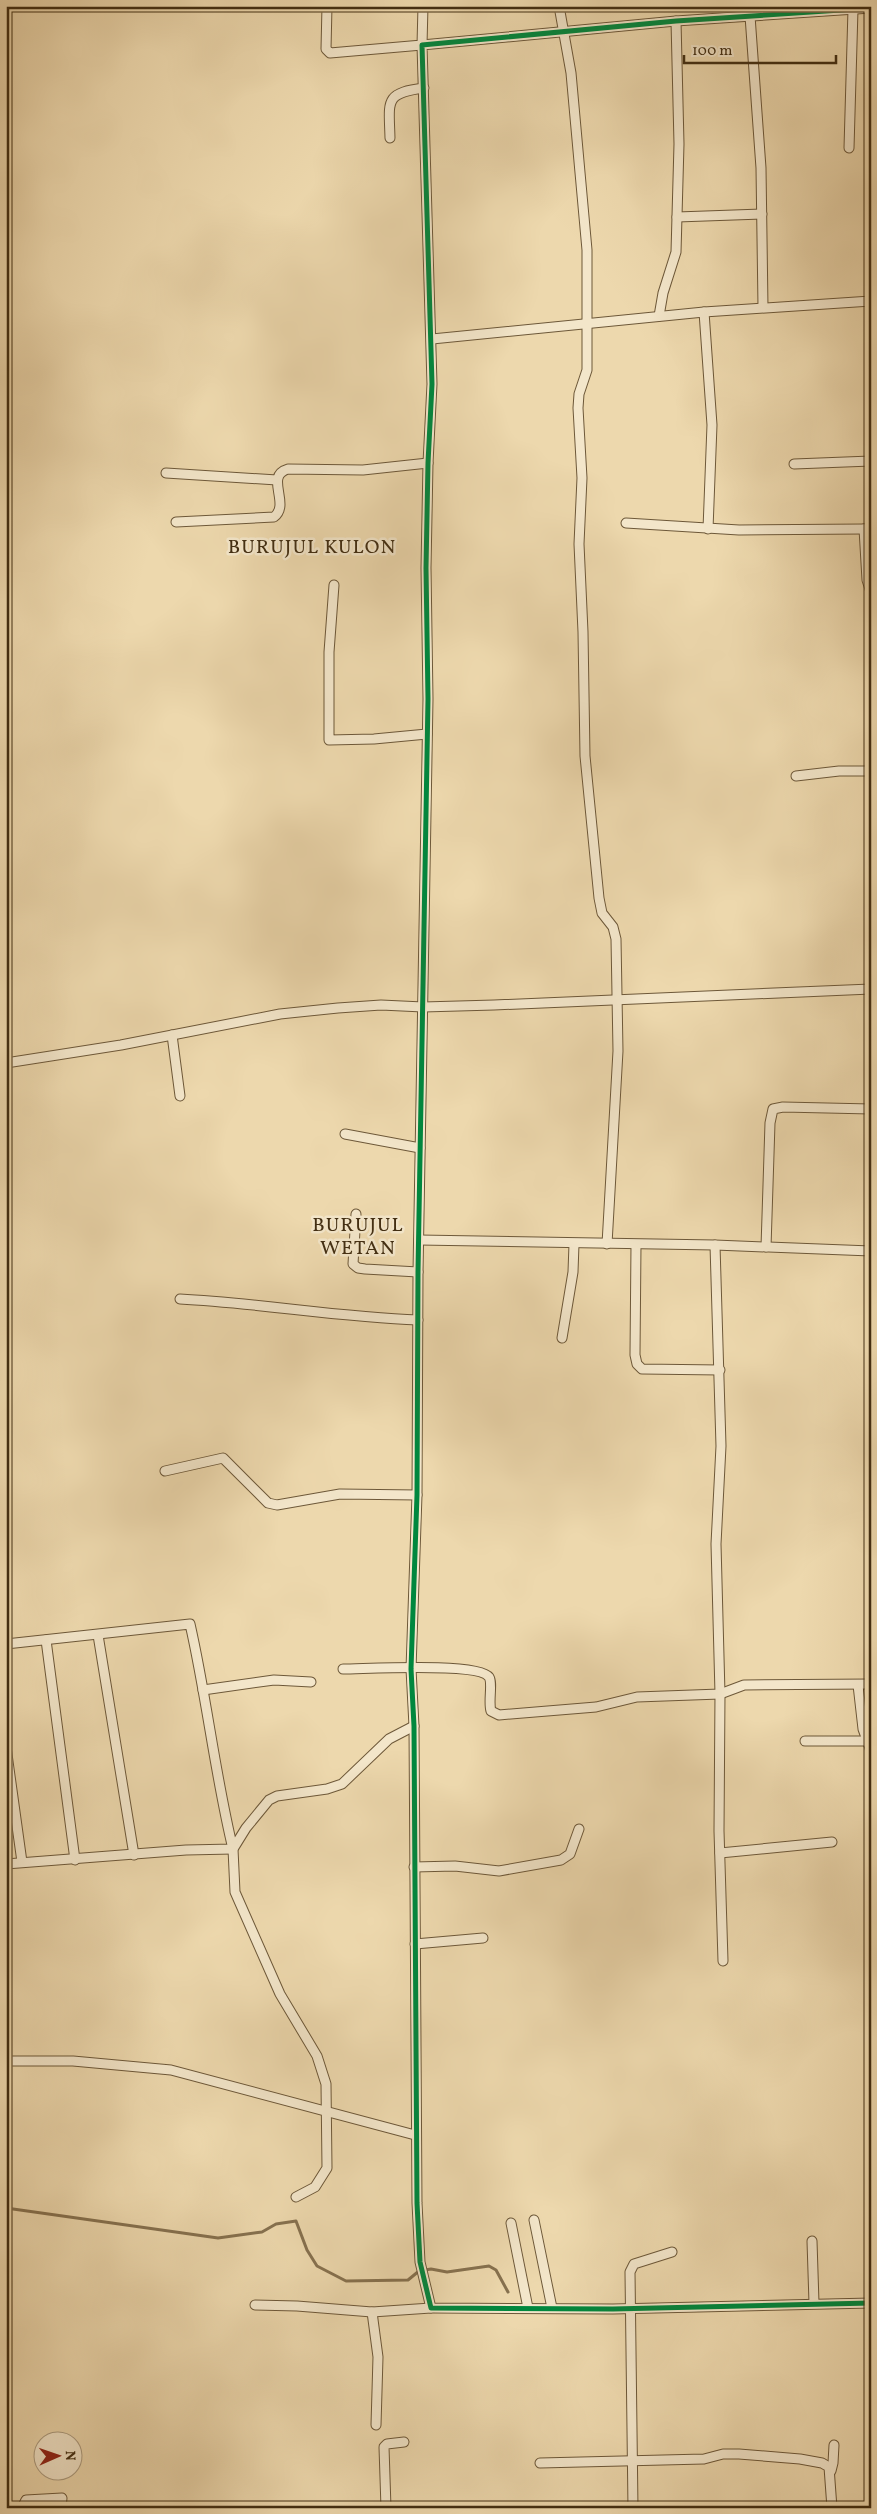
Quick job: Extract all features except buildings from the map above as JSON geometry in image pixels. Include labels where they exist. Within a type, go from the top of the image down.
[{"type":"street","points":[[327,6],[326,49],[328,53],[750,16],[807,9],[871,8]]},
{"type":"street","points":[[423,6],[422,45],[432,384],[428,464],[427,734],[418,1272],[417,1495],[411,1669],[414,1726],[415,2135],[420,2262],[431,2308]]},
{"type":"street","points":[[559,6],[570,73],[584,203],[587,250],[587,370],[579,394],[578,408],[582,478],[579,544],[583,632],[585,756],[598,898],[602,913],[615,934],[618,1051],[607,1244]]},
{"type":"street","points":[[849,148],[853,9]]},
{"type":"street","points":[[750,16],[761,168],[763,307]]},
{"type":"street","points":[[659,316],[676,252],[679,144],[676,21]]},
{"type":"street","points":[[390,138],[390,106],[394,95],[401,91],[424,88]]},
{"type":"street","points":[[678,217],[762,214]]},
{"type":"street","points":[[432,338],[763,307],[871,301]]},
{"type":"street","points":[[704,312],[712,425],[708,529]]},
{"type":"street","points":[[794,464],[871,461]]},
{"type":"street","points":[[176,522],[274,517],[280,508],[277,480],[279,474],[288,468],[363,470],[428,464]]},
{"type":"street","points":[[166,473],[277,480]]},
{"type":"street","points":[[626,524],[708,529],[867,529],[867,580],[871,592]]},
{"type":"street","points":[[334,585],[328,652],[329,740],[374,739],[427,734]]},
{"type":"street","points":[[796,776],[839,771],[871,771]]},
{"type":"street","points":[[6,1063],[172,1035],[280,1014],[338,1008],[381,1005],[423,1007],[871,990]]},
{"type":"street","points":[[172,1035],[180,1096]]},
{"type":"street","points":[[766,1247],[772,1109],[783,1107],[871,1109]]},
{"type":"street","points":[[345,1134],[420,1148]]},
{"type":"street","points":[[356,1214],[353,1264],[358,1268],[365,1269],[418,1272]]},
{"type":"street","points":[[419,1240],[715,1245],[871,1250]]},
{"type":"street","points":[[562,1338],[573,1272],[574,1244]]},
{"type":"street","points":[[636,1245],[635,1355],[638,1366],[642,1369],[720,1370]]},
{"type":"street","points":[[715,1245],[721,1446],[716,1544],[723,1962]]},
{"type":"street","points":[[180,1300],[217,1301],[381,1319],[418,1320]]},
{"type":"street","points":[[165,1471],[214,1458],[223,1458],[268,1503],[277,1505],[340,1494],[417,1495]]},
{"type":"street","points":[[6,1644],[190,1624],[204,1690],[208,1731],[233,1850],[236,1892],[280,1994],[322,2066],[328,2095],[328,2159],[326,2171],[315,2187],[296,2197]]},
{"type":"street","points":[[98,1634],[134,1855]]},
{"type":"street","points":[[46,1640],[75,1860]]},
{"type":"street","points":[[343,1670],[448,1667],[486,1675],[491,1682],[490,1706],[493,1714],[499,1715],[596,1707],[637,1698],[720,1694],[744,1685],[871,1684]]},
{"type":"street","points":[[204,1690],[274,1680],[311,1682]]},
{"type":"street","points":[[858,1685],[866,1741],[871,1751]]},
{"type":"street","points":[[233,1850],[246,1828],[269,1800],[277,1796],[327,1789],[342,1784],[389,1739],[414,1726]]},
{"type":"street","points":[[804,1741],[866,1741]]},
{"type":"street","points":[[6,1747],[22,1862]]},
{"type":"street","points":[[414,1867],[455,1866],[499,1871],[561,1860],[570,1854],[579,1829]]},
{"type":"street","points":[[720,1853],[832,1842]]},
{"type":"street","points":[[6,1864],[186,1850],[233,1850]]},
{"type":"street","points":[[415,1944],[483,1938]]},
{"type":"street","points":[[6,2061],[73,2061],[171,2070],[415,2135]]},
{"type":"street","points":[[534,2220],[552,2308]]},
{"type":"street","points":[[511,2223],[528,2308]]},
{"type":"street","points":[[812,2241],[814,2303]]},
{"type":"street","points":[[633,2508],[630,2276],[632,2266],[672,2252]]},
{"type":"street","points":[[255,2305],[297,2306],[372,2312],[431,2308],[871,2303]]},
{"type":"street","points":[[372,2312],[378,2357],[376,2424]]},
{"type":"street","points":[[386,2508],[384,2447],[387,2444],[404,2442]]},
{"type":"street","points":[[832,2508],[830,2470],[834,2463],[834,2445]]},
{"type":"street","points":[[540,2464],[704,2459],[723,2454],[739,2454],[822,2463],[830,2470]]},
{"type":"street","points":[[22,2508],[26,2500],[62,2498],[62,2508]]},
{"type":"waterway","points":[[6,2208],[218,2238],[262,2232],[276,2224],[296,2221],[307,2250],[317,2266],[346,2281],[408,2280],[419,2271],[431,2269],[447,2272],[489,2266],[496,2270],[508,2292]]},
{"type":"cycle path","points":[[871,8],[676,21],[422,45],[432,384],[426,568],[428,699],[418,1272],[417,1495],[411,1669],[414,1726],[417,2203],[420,2262],[431,2308],[613,2309],[871,2303]]},
{"type":"district","name":"BURUJUL KULON","points":[[312,548]]},
{"type":"district","name":"BURUJUL WETAN","points":[[358,1238]]}]
